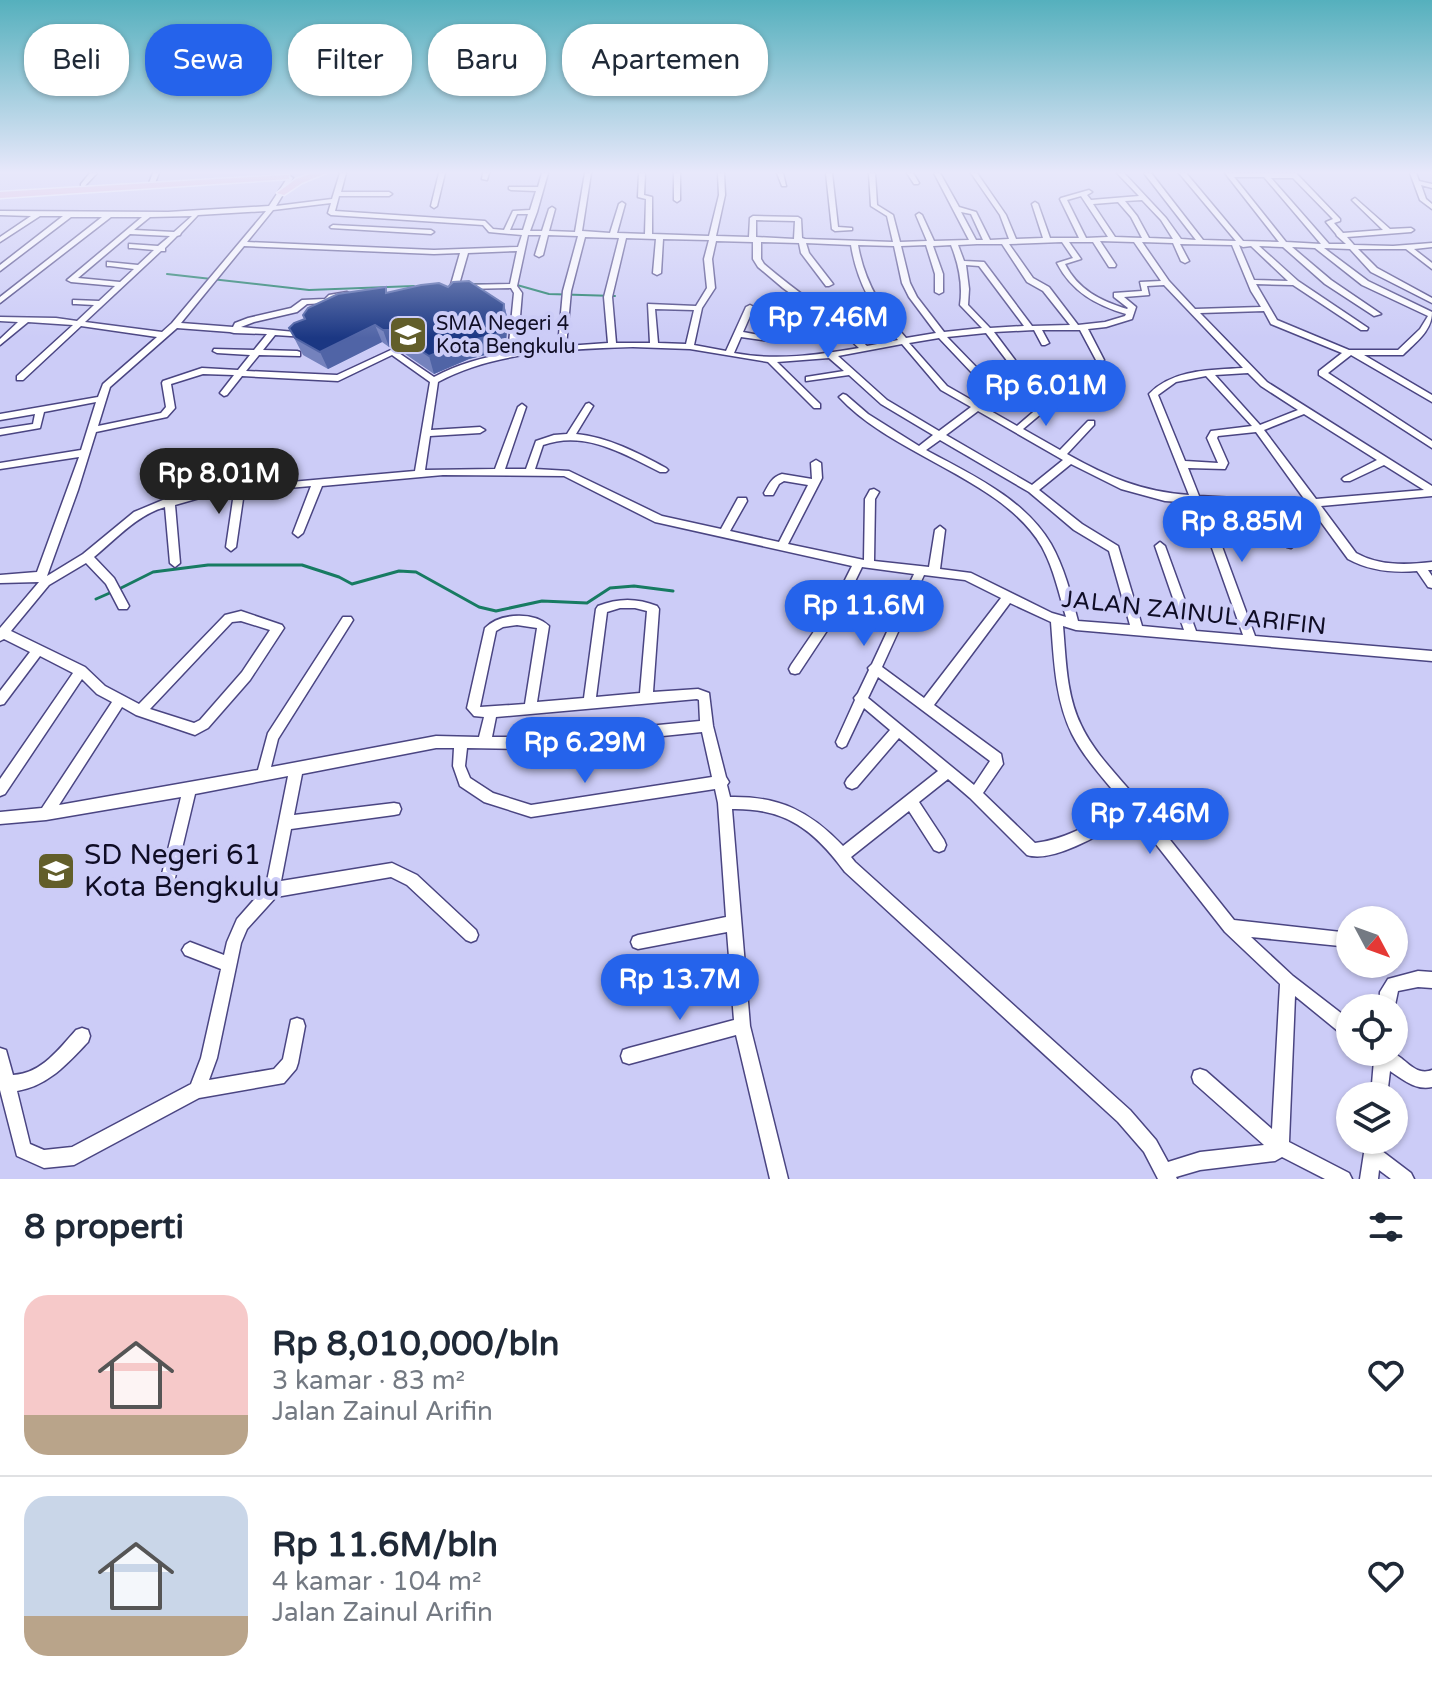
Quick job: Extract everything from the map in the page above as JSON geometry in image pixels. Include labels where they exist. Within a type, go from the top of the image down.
[{"type":"street","points":[[0,240],[18,228]]},
{"type":"street","points":[[0,269],[52,228]]},
{"type":"street","points":[[0,301],[92,228]]},
{"type":"street","points":[[121,284],[71,280],[134,228]]},
{"type":"street","points":[[20,378],[184,228]]},
{"type":"street","points":[[140,711],[229,618],[241,616],[278,628],[246,676],[201,727],[195,729],[140,711],[119,701],[101,690],[81,671],[1,634],[43,579],[100,399],[112,378],[175,325],[255,228]]},
{"type":"street","points":[[355,228],[431,232]]},
{"type":"street","points":[[489,228],[491,231],[506,232],[897,244],[1136,239],[1254,245],[1432,245]]},
{"type":"street","points":[[506,232],[508,228]]},
{"type":"street","points":[[512,356],[518,293],[513,284],[518,249],[528,228]]},
{"type":"street","points":[[539,255],[546,228]]},
{"type":"street","points":[[562,350],[567,294],[581,228]]},
{"type":"street","points":[[613,235],[615,228]]},
{"type":"street","points":[[648,228],[648,235]]},
{"type":"street","points":[[685,237],[687,228]]},
{"type":"street","points":[[690,347],[698,308],[711,286],[708,259],[714,228]]},
{"type":"street","points":[[753,228],[757,259],[761,265],[821,310],[864,348]]},
{"type":"street","points":[[799,228],[805,253],[829,284]]},
{"type":"street","points":[[850,228],[858,268],[882,316],[944,388],[1066,458],[1135,491],[1198,500],[1266,504],[1312,504],[1432,492]]},
{"type":"street","points":[[891,228],[906,283],[942,335],[977,373]]},
{"type":"street","points":[[924,228],[939,274],[939,292]]},
{"type":"street","points":[[967,228],[974,243]]},
{"type":"street","points":[[981,228],[988,242]]},
{"type":"street","points":[[1008,228],[1013,241]]},
{"type":"street","points":[[1043,228],[1047,239]]},
{"type":"street","points":[[1078,228],[1083,239]]},
{"type":"street","points":[[1106,228],[1113,239]]},
{"type":"street","points":[[1141,228],[1147,240]]},
{"type":"street","points":[[1169,228],[1185,261]]},
{"type":"street","points":[[1190,228],[1202,243]]},
{"type":"street","points":[[1226,228],[1239,244],[1252,282],[1274,322],[1350,352],[1432,399]]},
{"type":"street","points":[[1271,228],[1284,244],[1328,282],[1377,314]]},
{"type":"street","points":[[1312,228],[1326,245]]},
{"type":"street","points":[[1334,228],[1383,277],[1432,301]]},
{"type":"street","points":[[1385,228],[1388,231]]},
{"type":"street","points":[[359,249],[372,229]]},
{"type":"street","points":[[1339,235],[1411,230]]},
{"type":"street","points":[[130,232],[178,234]]},
{"type":"street","points":[[612,346],[608,295],[623,235]]},
{"type":"street","points":[[657,273],[660,236]]},
{"type":"street","points":[[1063,239],[1077,259],[1061,263],[1067,277],[1100,305],[1131,313]]},
{"type":"street","points":[[1095,239],[1112,265]]},
{"type":"street","points":[[1136,239],[1166,283],[1248,370],[1303,411],[1432,492]]},
{"type":"street","points":[[1004,241],[1030,280],[1046,289],[1080,328],[1100,360]]},
{"type":"street","points":[[241,244],[359,249],[518,249]]},
{"type":"street","points":[[954,244],[962,263],[967,292],[964,305],[1011,360]]},
{"type":"street","points":[[1254,245],[1295,283],[1364,328]]},
{"type":"street","points":[[1316,245],[1365,283],[1432,315],[1423,330],[1400,353],[1350,352],[1324,370],[1323,376],[1432,445]]},
{"type":"street","points":[[132,246],[162,249]]},
{"type":"street","points":[[1408,247],[1432,267]]},
{"type":"street","points":[[451,299],[465,250]]},
{"type":"street","points":[[962,263],[981,264],[1045,343]]},
{"type":"street","points":[[110,264],[141,267]]},
{"type":"street","points":[[1252,282],[1295,283]]},
{"type":"street","points":[[434,381],[468,364],[562,350],[654,345],[690,347],[771,361],[830,354],[902,339],[1107,325],[1129,317],[1131,313],[1132,307],[1117,295],[1146,293],[1144,283],[1166,283]]},
{"type":"street","points":[[441,288],[513,284]]},
{"type":"street","points":[[234,331],[238,325],[294,310],[305,302],[355,294]]},
{"type":"street","points":[[76,302],[101,303]]},
{"type":"street","points":[[654,345],[651,306],[698,308]]},
{"type":"street","points":[[729,354],[750,307]]},
{"type":"street","points":[[1194,311],[1265,309]]},
{"type":"street","points":[[0,319],[56,320],[163,335]]},
{"type":"street","points":[[0,343],[26,319]]},
{"type":"street","points":[[175,325],[306,335]]},
{"type":"street","points":[[224,393],[272,333]]},
{"type":"street","points":[[739,334],[770,339]]},
{"type":"street","points":[[217,351],[297,354]]},
{"type":"street","points":[[91,430],[167,413],[171,408],[166,383],[172,378],[202,371],[333,379],[393,352],[434,381]]},
{"type":"street","points":[[830,354],[890,407],[941,434],[1032,490],[1078,527],[1114,549],[1137,630]]},
{"type":"street","points":[[771,361],[817,406]]},
{"type":"street","points":[[1248,370],[1169,383],[1153,394],[1198,500],[1251,641]]},
{"type":"street","points":[[809,379],[851,372]]},
{"type":"street","points":[[1209,374],[1257,429],[1356,559],[1388,567],[1426,567],[1432,584]]},
{"type":"street","points":[[420,472],[434,381]]},
{"type":"street","points":[[1017,430],[1070,385]]},
{"type":"street","points":[[1009,389],[1044,406]]},
{"type":"street","points":[[843,397],[865,419],[1000,500],[1037,531],[1049,550],[1073,623]]},
{"type":"street","points":[[40,409],[37,426],[0,432],[2,417],[40,409],[100,399]]},
{"type":"street","points":[[569,437],[589,406]]},
{"type":"street","points":[[499,472],[522,407]]},
{"type":"street","points":[[865,419],[890,407]]},
{"type":"street","points":[[919,451],[977,407]]},
{"type":"street","points":[[1183,464],[1222,467],[1213,434],[1257,429],[1303,411]]},
{"type":"street","points":[[1032,490],[1066,458],[1091,423]]},
{"type":"street","points":[[426,433],[480,430]]},
{"type":"street","points":[[530,471],[539,443],[569,437],[614,446],[663,470]]},
{"type":"street","points":[[0,466],[82,453]]},
{"type":"street","points":[[1347,479],[1383,461]]},
{"type":"street","points":[[782,546],[818,474],[816,463]]},
{"type":"street","name":"JALAN ZAINUL ARIFIN","points":[[43,579],[87,557],[138,515],[170,501],[240,489],[420,472],[530,471],[566,473],[659,519],[863,563],[967,576],[1057,620],[1432,656]]},
{"type":"street","points":[[769,493],[782,477],[814,483]]},
{"type":"street","points":[[298,533],[318,482]]},
{"type":"street","points":[[231,547],[240,489]]},
{"type":"street","points":[[795,669],[823,630],[863,563],[870,499],[874,492]]},
{"type":"street","points":[[170,501],[175,563]]},
{"type":"street","points":[[723,534],[742,501]]},
{"type":"street","points":[[1266,504],[1291,544]]},
{"type":"street","points":[[842,742],[874,668],[928,571],[940,530]]},
{"type":"street","points":[[1160,546],[1192,635]]},
{"type":"street","points":[[87,557],[110,581],[123,606]]},
{"type":"street","points":[[0,579],[43,579]]},
{"type":"street","points":[[927,704],[1009,596]]},
{"type":"street","points":[[589,703],[602,609],[611,605],[647,605],[653,609],[646,698]]},
{"type":"street","points":[[263,775],[272,737],[347,620]]},
{"type":"street","points":[[1057,620],[1064,696],[1070,719],[1085,744],[1230,927],[1288,981],[1336,1019]]},
{"type":"street","points":[[530,709],[543,626],[536,621],[498,623],[491,628],[473,708],[478,712],[530,709],[646,698],[702,695],[725,803],[742,1026],[779,1179]]},
{"type":"street","points":[[0,700],[38,650]]},
{"type":"street","points":[[874,668],[927,704],[996,758],[997,764],[975,794]]},
{"type":"street","points":[[0,790],[81,671]]},
{"type":"street","points":[[860,698],[975,794],[1032,850],[1048,849],[1070,840],[1136,806]]},
{"type":"street","points":[[46,814],[119,701]]},
{"type":"street","points":[[484,743],[491,712]]},
{"type":"street","points":[[0,818],[46,814],[190,789],[436,742],[534,743],[707,726]]},
{"type":"street","points":[[852,783],[897,731]]},
{"type":"street","points":[[461,742],[459,766],[465,782],[489,798],[531,811],[722,782]]},
{"type":"street","points":[[197,1090],[209,1058],[228,964],[242,924],[272,890],[296,770]]},
{"type":"street","points":[[842,855],[948,771]]},
{"type":"street","points":[[168,878],[190,789]]},
{"type":"street","points":[[725,803],[752,801],[796,814],[818,828],[850,867],[1124,1116],[1150,1146],[1166,1176],[1200,1161],[1275,1152],[1280,1147],[1288,981]]},
{"type":"street","points":[[910,801],[939,845]]},
{"type":"street","points":[[285,823],[394,809]]},
{"type":"street","points":[[272,890],[392,870],[412,880],[471,935]]},
{"type":"street","points":[[638,942],[733,923]]},
{"type":"street","points":[[1230,927],[1336,938]]},
{"type":"street","points":[[190,950],[228,964]]},
{"type":"street","points":[[1388,994],[1393,984],[1418,979],[1432,980]]},
{"type":"street","points":[[0,1056],[23,1150],[44,1159],[74,1156],[197,1090],[278,1077],[290,1063],[297,1026]]},
{"type":"street","points":[[629,1056],[742,1026]]},
{"type":"street","points":[[8,1083],[24,1084],[34,1080],[51,1069],[82,1036]]},
{"type":"street","points":[[1398,1066],[1413,1077],[1430,1082]]},
{"type":"street","points":[[1200,1077],[1280,1147],[1343,1179]]},
{"type":"street","points":[[1369,1179],[1373,1154]]},
{"type":"street","points":[[1380,1154],[1405,1179]]},
{"type":"building","name":"SMA Negeri 4 Kota Bengkulu","points":[[469,281],[504,304],[501,333],[429,356],[389,330],[375,325],[320,352],[295,338],[289,328],[305,319],[303,315],[308,308],[338,294],[386,287],[386,293],[439,283],[448,287],[453,282]]},
{"type":"waterway","points":[[167,274],[309,290],[414,286]]},
{"type":"waterway","points":[[473,284],[497,284]]},
{"type":"waterway","points":[[517,285],[549,294],[615,296]]},
{"type":"waterway","points":[[119,589],[153,572],[208,565],[302,565],[352,584],[399,571],[416,572],[479,607],[496,611],[542,601],[587,603],[610,588],[634,586],[673,591]]},
{"type":"waterway","points":[[96,599],[112,592]]},
{"type":"place","name":"SMA Negeri 4 Kota Bengkulu","points":[[408,335]]},
{"type":"place","name":"SD Negeri 61 Kota Bengkulu","points":[[56,871]]}]
